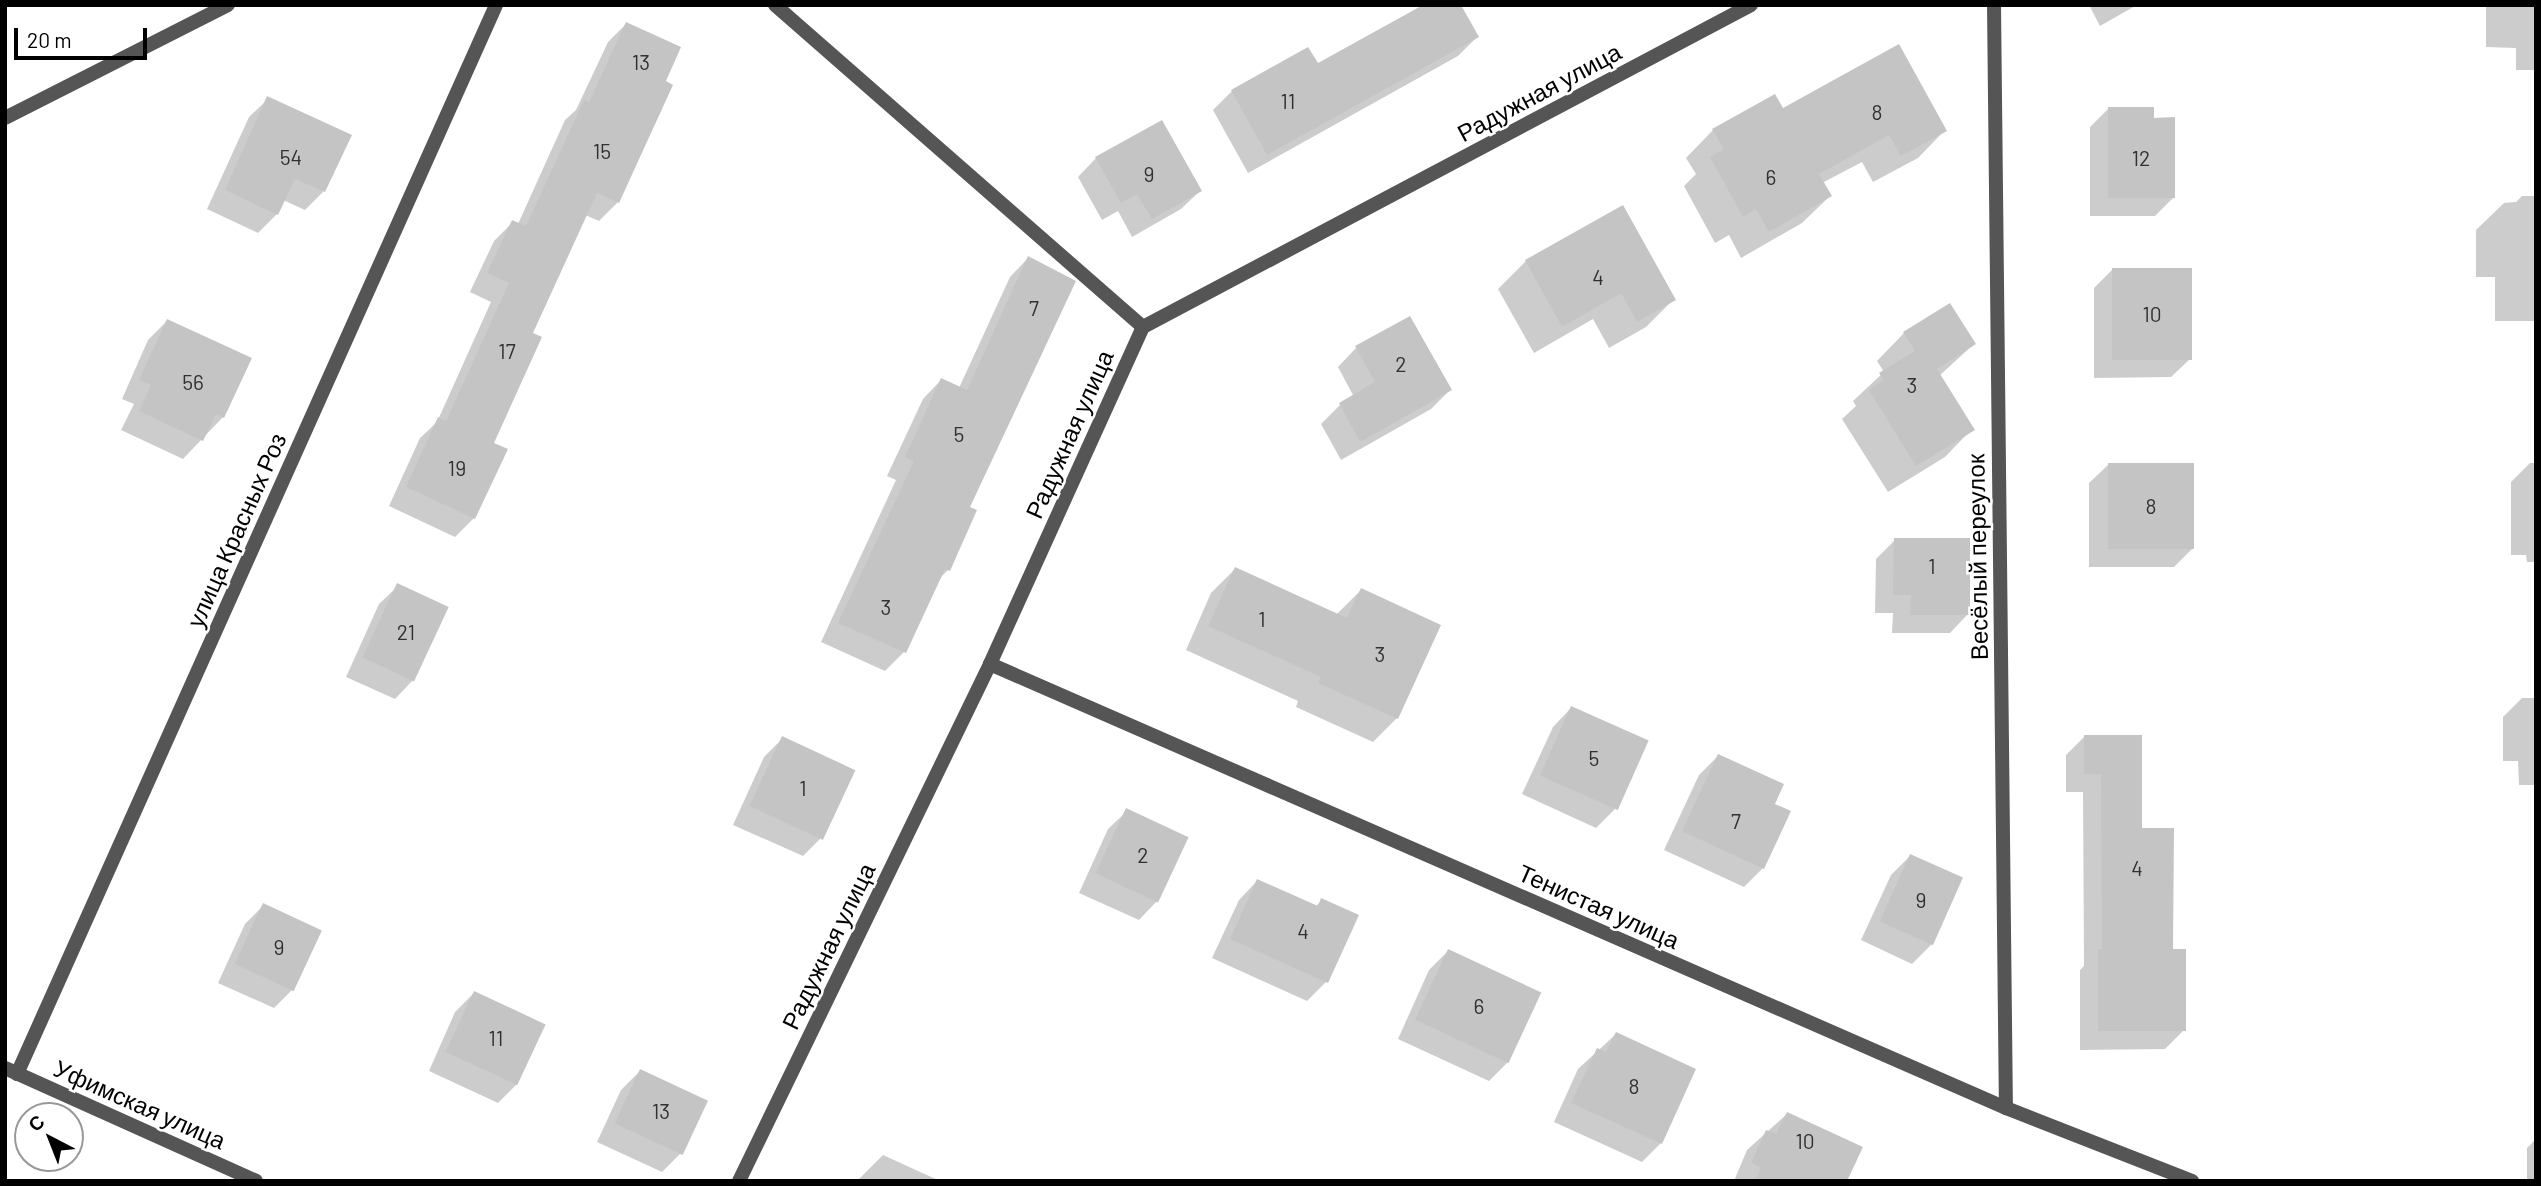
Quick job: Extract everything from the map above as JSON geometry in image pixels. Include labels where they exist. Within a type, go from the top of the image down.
[{"type":"street","points":[[5,118],[229,5]]},
{"type":"street","name":"улица Красных Роз","points":[[11,1071],[496,5]]},
{"type":"street","points":[[775,5],[1143,327]]},
{"type":"street","name":"Радужная улица","points":[[739,1181],[990,664],[1143,327],[1751,5]]},
{"type":"street","name":"Весёлый переулок","points":[[1994,5],[2006,1108]]},
{"type":"street","name":"Тенистая улица","points":[[990,664],[2006,1108],[2192,1181]]},
{"type":"street","name":"Уфимская улица","points":[[11,1071],[256,1181]]},
{"type":"building","points":[[1423,5],[1461,5],[1479,37],[1267,155],[1231,90],[1308,47],[1318,63]]},
{"type":"building","points":[[626,22],[681,47],[666,81],[673,85],[619,203],[597,193],[533,333],[542,337],[494,443],[508,449],[475,519],[406,487],[438,417],[446,421],[509,283],[487,273],[512,220],[526,226],[584,100],[589,102]]},
{"type":"building","points":[[1899,44],[1947,131],[1901,156],[1889,135],[1819,174],[1832,196],[1769,232],[1756,209],[1743,217],[1710,157],[1724,149],[1712,129],[1775,94],[1783,108]]},
{"type":"building","points":[[267,96],[352,135],[325,192],[295,179],[278,215],[225,190]]},
{"type":"building","points":[[2108,107],[2154,107],[2154,118],[2175,117],[2175,198],[2108,198]]},
{"type":"building","points":[[1162,120],[1202,191],[1152,219],[1137,194],[1121,203],[1095,157]]},
{"type":"building","points":[[1623,205],[1676,300],[1637,322],[1621,293],[1562,327],[1525,260]]},
{"type":"building","points":[[1028,256],[1076,281],[970,507],[977,510],[950,571],[945,569],[906,653],[838,623],[914,461],[905,457],[941,378],[967,390]]},
{"type":"building","points":[[2112,268],[2192,268],[2192,360],[2112,360]]},
{"type":"building","points":[[1950,303],[1976,344],[1937,369],[1975,430],[1916,466],[1869,390],[1884,380],[1879,373],[1915,351],[1903,332]]},
{"type":"building","points":[[1410,316],[1452,390],[1360,442],[1339,403],[1375,382],[1355,346]]},
{"type":"building","points":[[167,319],[252,358],[224,418],[216,414],[203,441],[139,411],[151,385],[139,380]]},
{"type":"building","points":[[2108,463],[2194,463],[2194,549],[2108,549]]},
{"type":"building","points":[[1894,538],[1970,538],[1970,615],[1910,615],[1911,595],[1893,595]]},
{"type":"building","points":[[1235,567],[1347,618],[1361,588],[1441,625],[1398,719],[1318,683],[1321,677],[1208,626]]},
{"type":"building","points":[[397,583],[449,607],[414,681],[362,657]]},
{"type":"building","points":[[1571,706],[1649,741],[1618,810],[1540,775]]},
{"type":"building","points":[[2084,735],[2142,735],[2142,828],[2174,828],[2173,949],[2186,949],[2186,1031],[2098,1031],[2098,949],[2102,949],[2101,774],[2084,774]]},
{"type":"building","points":[[782,736],[855,770],[823,840],[749,806]]},
{"type":"building","points":[[1718,754],[1784,784],[1775,804],[1791,811],[1764,869],[1682,831]]},
{"type":"building","points":[[1126,808],[1189,837],[1158,902],[1096,873]]},
{"type":"building","points":[[1910,854],[1963,878],[1933,945],[1880,922]]},
{"type":"building","points":[[1257,879],[1318,906],[1321,898],[1359,915],[1328,983],[1230,939]]},
{"type":"building","points":[[263,903],[322,930],[294,991],[235,964]]},
{"type":"building","points":[[1448,949],[1541,993],[1508,1063],[1415,1020]]},
{"type":"building","points":[[474,991],[546,1024],[517,1085],[446,1052]]},
{"type":"building","points":[[1616,1032],[1696,1069],[1662,1144],[1571,1103],[1597,1048],[1606,1052]]},
{"type":"building","points":[[640,1069],[708,1101],[683,1155],[615,1123]]},
{"type":"building","points":[[1787,1112],[1863,1147],[1847,1181],[1755,1181],[1761,1168],[1751,1163],[1766,1130],[1776,1134]]}]
